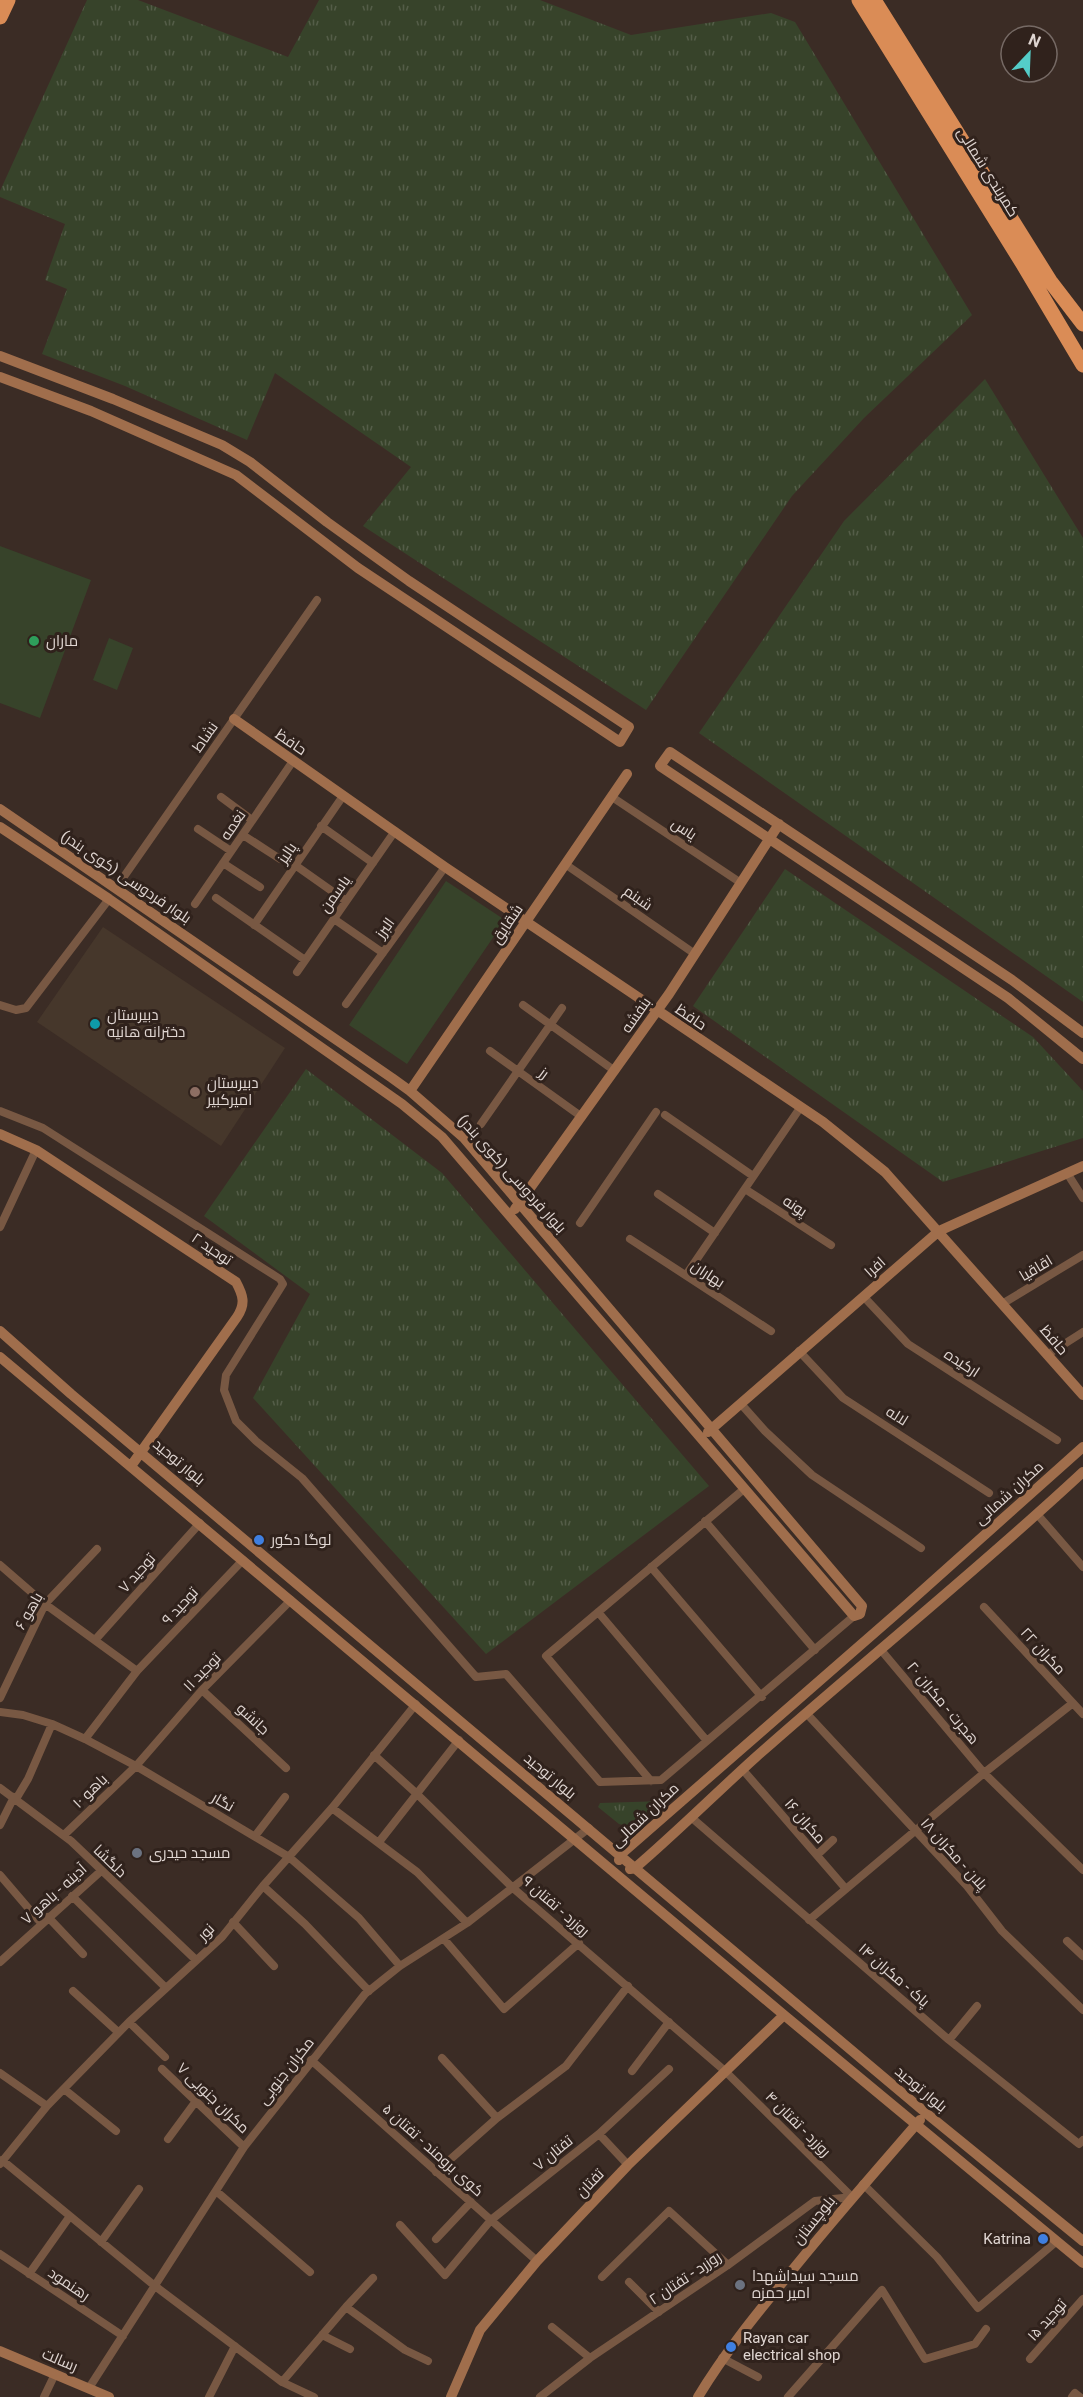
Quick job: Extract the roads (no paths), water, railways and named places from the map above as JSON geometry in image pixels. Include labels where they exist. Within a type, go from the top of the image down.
[{"type":"highway","points":[[0,17],[8,0]]},
{"type":"highway","name":"کمربندی شمالی","points":[[859,0],[1083,365]]},
{"type":"highway","points":[[874,0],[1050,281],[1083,324]]},
{"type":"street","points":[[0,356],[222,445],[259,468],[327,522],[409,581],[629,728],[620,742],[358,568],[252,485],[213,463],[91,411],[0,377]]},
{"type":"street","points":[[213,463],[222,445]]},
{"type":"street","name":"نشاط","points":[[116,888],[317,600]]},
{"type":"street","points":[[492,656],[503,643]]},
{"type":"street","name":"حافظ","points":[[234,719],[445,867],[838,1134],[885,1172],[1083,1395]]},
{"type":"street","points":[[1083,1033],[1012,980],[669,752],[660,766],[1008,998],[1083,1059]]},
{"type":"street","name":"نغمه","points":[[195,904],[292,761]]},
{"type":"street","name":"شقایق","points":[[410,1091],[627,774]]},
{"type":"street","name":"پالیز","points":[[254,925],[343,796]]},
{"type":"street","points":[[221,797],[252,820]]},
{"type":"street","name":"یاس","points":[[612,797],[741,883]]},
{"type":"street","name":"بلوار فردوسی (کوی بندر)","points":[[0,809],[410,1091],[464,1138],[862,1606],[860,1614],[854,1616],[442,1137],[402,1104],[109,899],[0,826]]},
{"type":"street","name":"بنفشه","points":[[509,1216],[657,1012],[779,824]]},
{"type":"street","points":[[321,826],[373,862]]},
{"type":"street","points":[[198,829],[231,852]]},
{"type":"street","name":"یاسمن","points":[[297,972],[395,831]]},
{"type":"street","points":[[243,835],[280,859]]},
{"type":"street","points":[[223,863],[261,887]]},
{"type":"street","name":"شبنم","points":[[566,864],[695,954]]},
{"type":"street","points":[[294,865],[346,901]]},
{"type":"street","name":"البرز","points":[[346,1004],[445,867]]},
{"type":"street","points":[[0,1005],[16,1010],[26,1008],[116,888]]},
{"type":"street","points":[[216,898],[305,960]]},
{"type":"street","points":[[334,919],[383,953]]},
{"type":"street","points":[[252,999],[261,987]]},
{"type":"street","points":[[523,1005],[615,1071]]},
{"type":"street","points":[[481,1124],[562,1008]]},
{"type":"street","name":"رز","points":[[490,1051],[582,1117]]},
{"type":"street","points":[[402,1104],[410,1091]]},
{"type":"street","points":[[686,1275],[800,1108]]},
{"type":"street","points":[[0,1111],[43,1128],[280,1279],[283,1284],[226,1375],[224,1390],[236,1421],[256,1441],[302,1478],[476,1677],[506,1674],[600,1782],[661,1780],[762,1697],[854,1616]]},
{"type":"street","points":[[580,1223],[656,1112]]},
{"type":"street","points":[[665,1115],[753,1176]]},
{"type":"street","name":"توحید ۲","points":[[0,1134],[36,1150],[236,1282],[242,1294],[243,1307],[237,1317],[131,1466]]},
{"type":"street","points":[[0,1227],[36,1150]]},
{"type":"street","name":"افرا","points":[[700,1438],[939,1231],[1083,1166]]},
{"type":"street","points":[[1067,1173],[1083,1198]]},
{"type":"street","name":"پونه","points":[[745,1189],[831,1245]]},
{"type":"street","points":[[658,1194],[715,1233]]},
{"type":"street","name":"بهاران","points":[[630,1239],[771,1330]]},
{"type":"street","name":"اقاقیا","points":[[1002,1304],[1083,1255]]},
{"type":"street","name":"ارکیده","points":[[864,1297],[908,1344],[1057,1440]]},
{"type":"street","name":"بلوار توحید","points":[[0,1331],[71,1394],[142,1451],[926,2113],[1083,2241]]},
{"type":"street","points":[[1047,1355],[1083,1332]]},
{"type":"street","name":"لاله","points":[[799,1352],[843,1398],[989,1493]]},
{"type":"street","name":"بلوار توحید","points":[[0,1357],[1083,2263]]},
{"type":"street","points":[[741,1404],[771,1437],[812,1475],[921,1548]]},
{"type":"street","name":"مکران شمالی","points":[[1083,1448],[620,1855],[616,1872],[635,1868],[807,1713],[1083,1472]]},
{"type":"street","points":[[651,1781],[546,1656],[744,1489]]},
{"type":"street","points":[[1037,1514],[1083,1567]]},
{"type":"street","points":[[705,1521],[815,1650]]},
{"type":"street","name":"توحید ۷","points":[[95,1640],[200,1523]]},
{"type":"street","name":"باهو ۶","points":[[0,1698],[45,1604],[97,1549]]},
{"type":"street","name":"توحید ۹","points":[[85,1739],[137,1671],[243,1560]]},
{"type":"street","points":[[0,1565],[45,1604],[137,1671]]},
{"type":"street","points":[[651,1567],[762,1697]]},
{"type":"street","name":"توحید ۱۱","points":[[136,1766],[202,1690],[291,1600]]},
{"type":"street","name":"مکران ۲۲","points":[[984,1607],[1083,1714]]},
{"type":"street","points":[[598,1612],[707,1741]]},
{"type":"street","name":"هجرت - مکران ۲۰","points":[[881,1650],[984,1773],[1083,1870]]},
{"type":"street","name":"جانشو","points":[[202,1690],[286,1768]]},
{"type":"street","points":[[809,1920],[984,1773],[1073,1703]]},
{"type":"street","name":"نور","points":[[1,2162],[47,2106],[118,2032],[222,1937],[263,1886],[332,1808],[416,1704]]},
{"type":"street","name":"نگار","points":[[0,1712],[23,1715],[52,1724],[85,1739],[136,1766],[289,1857],[359,1918],[400,1966]]},
{"type":"street","name":"پلان - مکران ۱۸","points":[[807,1713],[967,1886],[1002,1931],[1083,2010]]},
{"type":"street","points":[[0,1825],[28,1779],[52,1724]]},
{"type":"street","points":[[379,1842],[459,1740]]},
{"type":"street","name":"روزرد - تفتان ۹","points":[[374,1755],[513,1888],[725,2071]]},
{"type":"street","name":"باهو ۱۰","points":[[64,1835],[136,1766]]},
{"type":"street","name":"مکران ۱۶","points":[[743,1770],[846,1889]]},
{"type":"street","name":"دلگشا","points":[[0,1788],[64,1835],[196,1960]]},
{"type":"street","points":[[255,1836],[285,1797]]},
{"type":"street","points":[[679,1804],[692,1818]]},
{"type":"street","points":[[332,1808],[379,1842],[433,1886],[467,1923]]},
{"type":"street","name":"پاک - مکران ۱۴","points":[[692,1818],[949,2040],[1079,2144],[1083,2140]]},
{"type":"street","name":"مکران جنوبی","points":[[89,2388],[244,2147],[369,1991],[400,1966],[467,1923],[589,1828]]},
{"type":"street","points":[[816,1855],[832,1840]]},
{"type":"street","name":"آدینه - باهو ۷","points":[[0,1962],[101,1871]]},
{"type":"street","points":[[0,1875],[41,1923]]},
{"type":"street","points":[[263,1886],[305,1924],[369,1991]]},
{"type":"street","points":[[72,1896],[166,1988]]},
{"type":"street","points":[[48,1917],[83,1954]]},
{"type":"street","points":[[234,1922],[274,1966]]},
{"type":"street","points":[[444,1939],[504,2009],[579,1943]]},
{"type":"street","points":[[1067,1941],[1083,1956]]},
{"type":"street","points":[[436,2172],[497,2118],[566,2066],[628,1986]]},
{"type":"street","points":[[73,1991],[118,2032]]},
{"type":"street","points":[[949,2040],[977,2006]]},
{"type":"street","name":"تفتان","points":[[455,2395],[480,2330],[537,2261],[628,2165],[784,2015]]},
{"type":"street","name":"مکران جنوبی ۷","points":[[129,2022],[165,2057]]},
{"type":"street","points":[[632,2071],[669,2022]]},
{"type":"street","points":[[442,2058],[497,2118]]},
{"type":"street","name":"کوی برومند - تفتان ۵","points":[[312,2060],[537,2261]]},
{"type":"street","name":"مکران جنوبی ۷","points":[[162,2069],[244,2147]]},
{"type":"street","name":"تفتان ۷","points":[[400,2225],[445,2275],[491,2220],[599,2134],[669,2069]]},
{"type":"street","name":"روزرد - تفتان ۴","points":[[725,2071],[852,2197]]},
{"type":"street","points":[[0,2073],[47,2106]]},
{"type":"street","points":[[64,2090],[116,2131]]},
{"type":"street","points":[[168,2139],[196,2101]]},
{"type":"street","name":"بلوچستان","points":[[698,2397],[722,2358],[852,2197],[926,2113]]},
{"type":"street","points":[[599,2134],[628,2165]]},
{"type":"street","points":[[1,2162],[155,2286],[282,2382],[314,2397]]},
{"type":"street","points":[[863,2184],[937,2257],[978,2308],[1057,2241]]},
{"type":"street","points":[[101,2242],[139,2189]]},
{"type":"street","points":[[216,2191],[310,2272]]},
{"type":"street","name":"روزرد - تفتان ۲","points":[[540,2397],[590,2358],[728,2265],[815,2201],[852,2197]]},
{"type":"street","points":[[436,2239],[471,2202]]},
{"type":"street","points":[[602,2277],[669,2211],[728,2265]]},
{"type":"street","points":[[29,2274],[70,2216]]},
{"type":"street","name":"رهنمود","points":[[0,2254],[123,2336]]},
{"type":"street","points":[[282,2382],[373,2278]]},
{"type":"street","points":[[629,2282],[659,2312]]},
{"type":"street","points":[[788,2397],[882,2290],[925,2359],[975,2344],[986,2329]]},
{"type":"street","name":"توحید ۱۵","points":[[1030,2359],[1083,2300]]},
{"type":"street","points":[[346,2307],[405,2350],[428,2361]]},
{"type":"street","points":[[552,2327],[590,2358]]},
{"type":"street","points":[[322,2335],[350,2349]]},
{"type":"street","points":[[208,2397],[235,2346]]},
{"type":"street","name":"رسالت","points":[[0,2351],[109,2397]]},
{"type":"street","points":[[722,2358],[758,2377]]},
{"type":"street","points":[[44,2397],[55,2374]]},
{"type":"place","name":"ماران","points":[[34,641]]},
{"type":"place","name":"دبیرستان دخترانه هانیه","points":[[95,1024]]},
{"type":"place","name":"دبیرستان امیرکبیر","points":[[195,1092]]},
{"type":"place","name":"لوگا دکور","points":[[259,1540]]},
{"type":"place","name":"مسجد حیدری","points":[[137,1853]]},
{"type":"place","name":"Katrina","points":[[1043,2239]]},
{"type":"place","name":"مسجد سیداشهدا امیر حمزه","points":[[740,2285]]},
{"type":"place","name":"Rayan car electrical shop","points":[[731,2347]]}]
